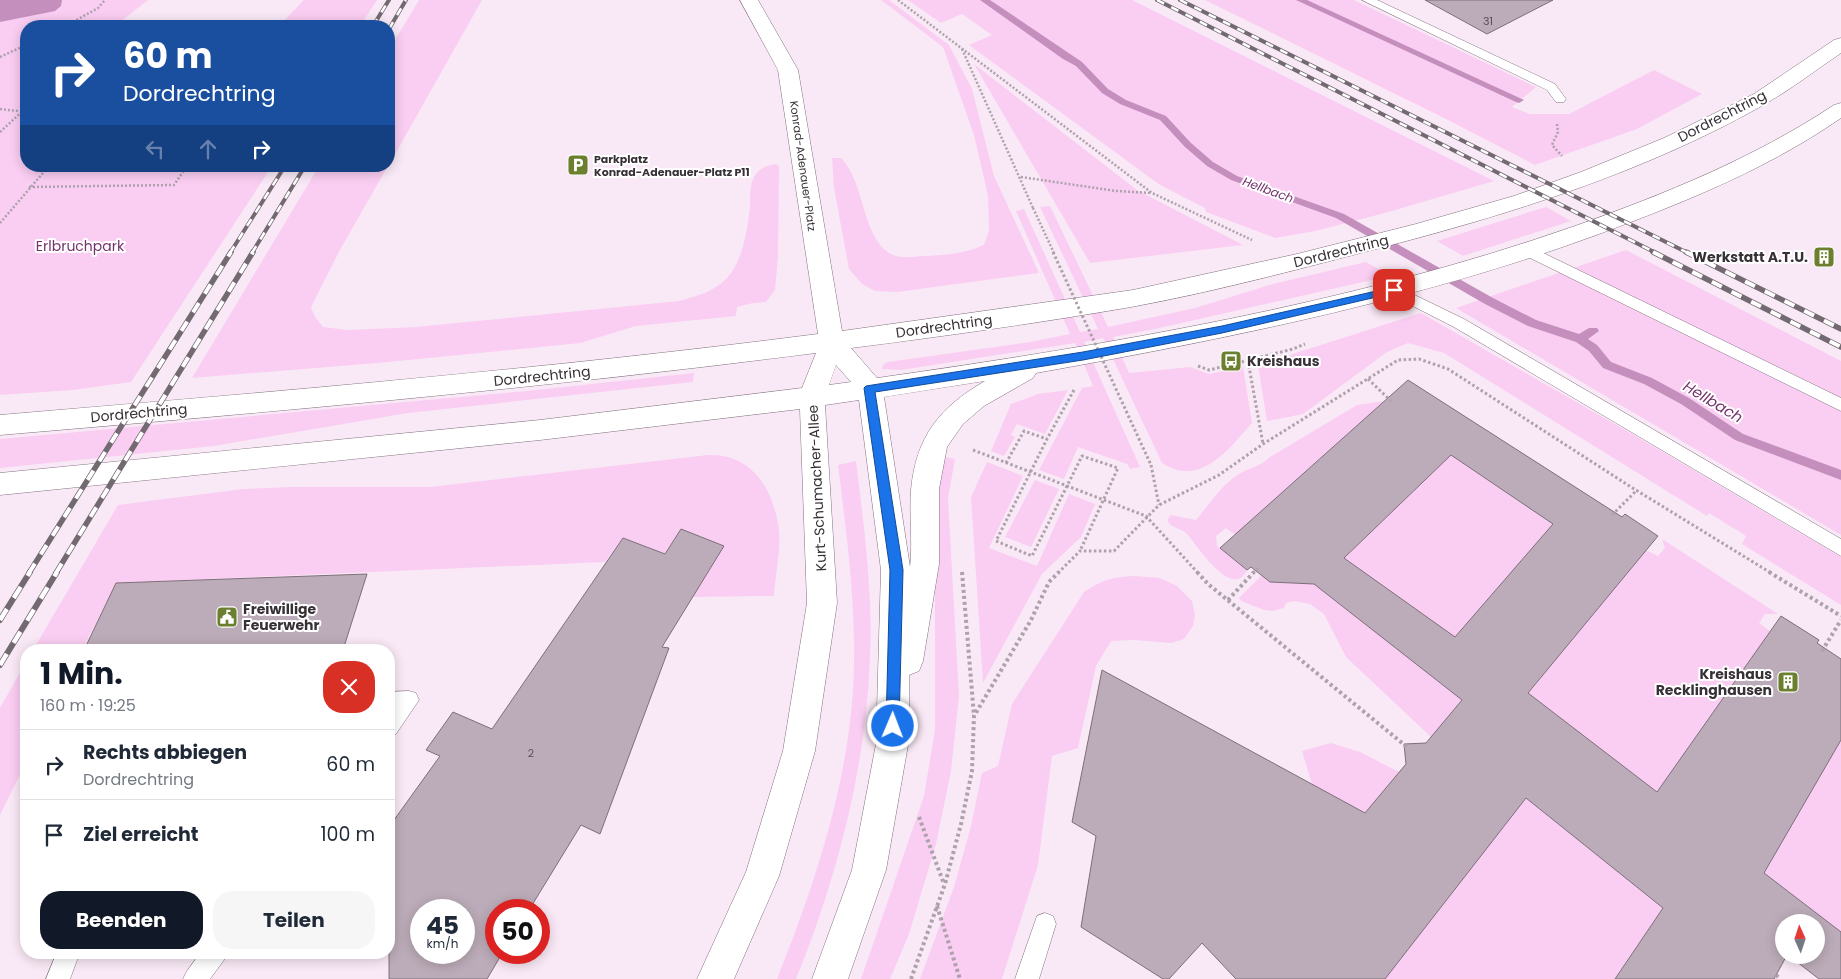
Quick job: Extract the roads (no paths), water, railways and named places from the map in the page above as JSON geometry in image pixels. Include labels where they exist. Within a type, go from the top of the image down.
[{"type":"main road","name":"Konrad-Adenauer-Platz","points":[[749,0],[788,70],[818,265],[832,342]]},
{"type":"main road","name":"Dordrechtring","points":[[0,425],[397,391],[659,364],[832,342],[1133,298],[1297,262],[1418,231],[1522,200],[1589,177],[1671,143],[1761,98],[1841,44]]},
{"type":"main road","points":[[0,484],[267,459],[691,413],[1036,364],[1230,328],[1401,288],[1480,266],[1578,235],[1706,184],[1771,153],[1817,126],[1841,109]]},
{"type":"main road","points":[[832,342],[870,388],[896,570],[892,746]]},
{"type":"main road","name":"Kurt-Schumacher-Allee","points":[[715,979],[762,876],[799,751],[822,603],[812,397],[832,342]]},
{"type":"main road","points":[[830,979],[869,870],[925,564],[925,489],[934,444],[954,417],[975,399],[1036,364]]},
{"type":"lane","points":[[1368,0],[1551,86],[1560,99]]},
{"type":"lane","points":[[1529,251],[1841,405]]},
{"type":"lane","points":[[1401,288],[1841,548]]},
{"type":"lane","points":[[395,701],[409,700],[395,719]]},
{"type":"lane","points":[[1027,979],[1045,924]]},
{"type":"lane","points":[[58,979],[66,959]]},
{"type":"lane","points":[[195,979],[211,959]]},
{"type":"waterway","name":"Hellbach","points":[[984,0],[1079,64],[1105,91],[1123,102],[1163,118],[1188,145],[1210,164],[1234,178],[1340,216],[1489,301],[1532,323],[1580,339]]},
{"type":"waterway","name":"Hellbach","points":[[1300,0],[1519,100]]},
{"type":"waterway","name":"Hellbach","points":[[1580,339],[1593,331]]},
{"type":"waterway","name":"Hellbach","points":[[1580,339],[1593,348],[1607,365],[1648,381],[1685,401],[1739,437],[1841,475]]},
{"type":"railway","points":[[377,20],[389,0]]},
{"type":"railway","points":[[394,20],[406,0]]},
{"type":"railway","points":[[1157,0],[1656,253]]},
{"type":"railway","points":[[1180,0],[1688,253]]},
{"type":"railway","points":[[230,253],[281,172]]},
{"type":"railway","points":[[252,253],[301,172]]},
{"type":"railway","points":[[29,573],[231,252]]},
{"type":"railway","points":[[56,573],[253,252]]},
{"type":"railway","points":[[1653,252],[1841,347]]},
{"type":"railway","points":[[1686,252],[1841,329]]},
{"type":"railway","points":[[0,620],[30,572]]},
{"type":"railway","points":[[0,665],[57,572]]},
{"type":"place","name":"Parkplatz Konrad-Adenauer-Platz P11","points":[[578,165]]},
{"type":"place","name":"Werkstatt A.T.U.","points":[[1824,257]]},
{"type":"place","name":"Kreishaus","points":[[1231,361]]},
{"type":"place","name":"Freiwillige Feuerwehr","points":[[227,617]]},
{"type":"place","name":"Kreishaus Recklinghausen","points":[[1788,682]]},
{"type":"park label","name":"Erlbruchpark","points":[[80,246]]}]
